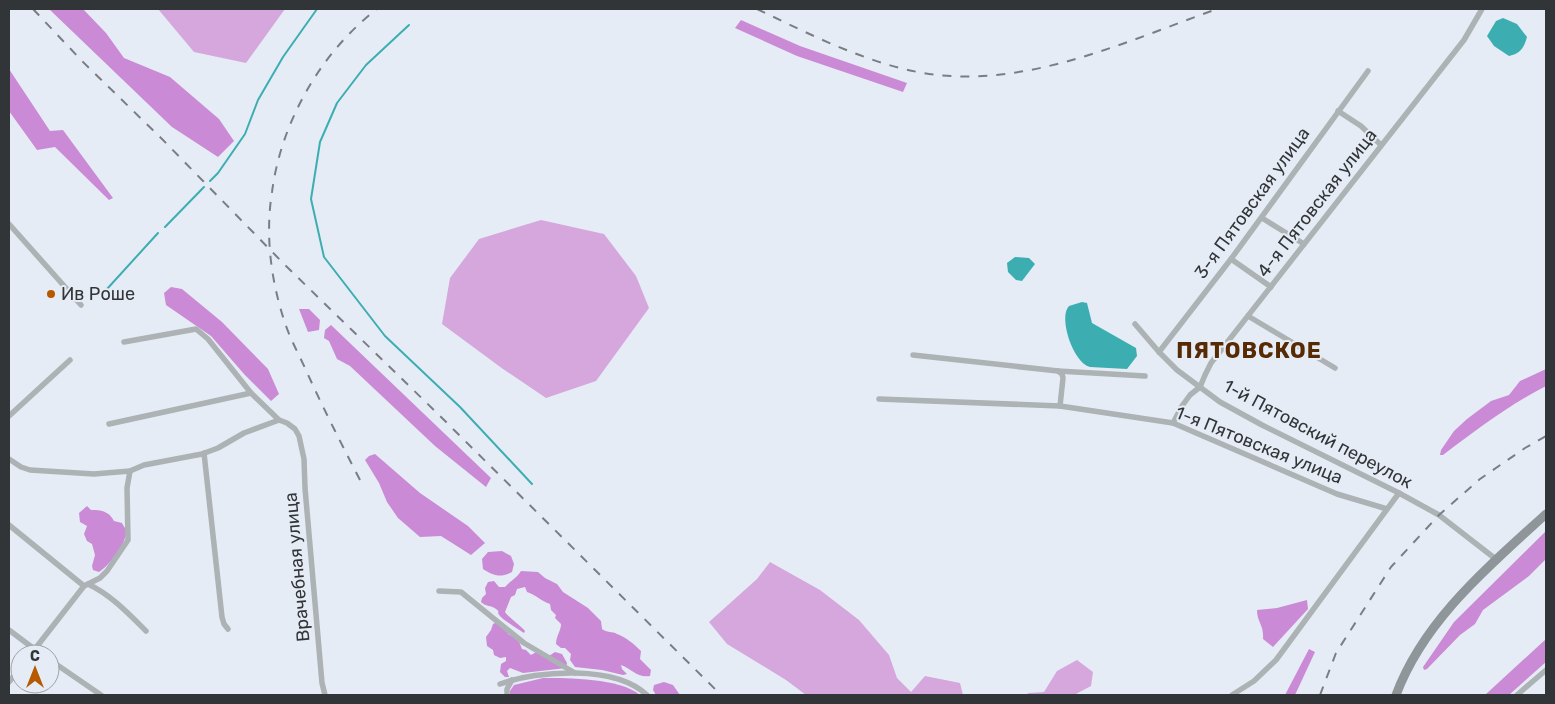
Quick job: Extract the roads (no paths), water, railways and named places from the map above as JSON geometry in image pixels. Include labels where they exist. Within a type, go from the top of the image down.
[{"type":"street","name":"4-я Пятовская улица","points":[[1174,423],[1182,406],[1190,395],[1200,387],[1211,363],[1464,40],[1482,9]]},
{"type":"street","name":"3-я Пятовская улица","points":[[1159,352],[1262,218],[1368,71]]},
{"type":"street","points":[[1338,111],[1361,126],[1381,145]]},
{"type":"street","points":[[1262,218],[1304,244]]},
{"type":"street","points":[[9,224],[81,306]]},
{"type":"street","points":[[1231,259],[1271,287]]},
{"type":"street","points":[[1248,316],[1335,368]]},
{"type":"street","name":"1-й Пятовский переулок","points":[[1136,324],[1177,370],[1220,402],[1439,515],[1497,560]]},
{"type":"street","points":[[9,458],[21,467],[30,470],[94,474],[130,471],[144,465],[204,454],[244,433],[279,420],[251,393],[208,339],[196,329],[124,342]]},
{"type":"street","points":[[913,355],[1058,371],[1145,376]]},
{"type":"street","points":[[9,416],[70,360]]},
{"type":"street","points":[[1058,371],[1062,374],[1063,378],[1060,406]]},
{"type":"street","points":[[109,424],[251,393]]},
{"type":"street","name":"1-я Пятовская улица","points":[[879,399],[1060,406],[1174,423],[1337,494],[1387,509]]},
{"type":"street","name":"Врачебная улица","points":[[279,420],[295,429],[300,436],[304,460],[320,663],[325,695]]},
{"type":"street","points":[[204,454],[222,617],[228,629]]},
{"type":"street","points":[[39,644],[86,585],[100,578],[112,565],[128,540],[127,488],[130,471]]},
{"type":"street","points":[[1232,695],[1254,681],[1276,660],[1399,493]]},
{"type":"street","points":[[1396,695],[1413,659],[1442,615],[1546,514]]},
{"type":"street","points":[[9,525],[86,585],[103,592],[128,612],[146,631]]},
{"type":"street","points":[[439,591],[461,592],[524,643],[575,673]]},
{"type":"street","points":[[9,630],[24,644]]},
{"type":"street","points":[[60,667],[100,695]]},
{"type":"street","points":[[1517,695],[1546,670]]},
{"type":"street","points":[[500,684],[538,675],[575,673],[601,676],[625,682],[636,686],[648,695]]},
{"type":"street","points":[[507,695],[507,689],[512,680]]},
{"type":"water","points":[[1503,18],[1517,24],[1527,37],[1521,50],[1509,56],[1494,46],[1487,36],[1496,21]]},
{"type":"water","points":[[1015,257],[1029,258],[1035,264],[1022,281],[1016,280],[1008,272],[1007,263]]},
{"type":"water","points":[[1082,302],[1087,303],[1092,323],[1136,348],[1137,356],[1127,369],[1090,367],[1084,364],[1078,357],[1069,339],[1065,320],[1069,306]]},
{"type":"waterway","points":[[210,181],[218,173],[245,134],[258,100],[283,57],[317,9]]},
{"type":"waterway","points":[[409,25],[366,65],[337,103],[320,142],[311,199],[324,257],[385,336],[460,407],[532,484]]},
{"type":"waterway","points":[[165,227],[204,187]]},
{"type":"waterway","points":[[107,289],[158,233]]},
{"type":"railway","points":[[33,9],[82,61],[162,139],[286,266],[721,695]]},
{"type":"railway","points":[[360,480],[318,396],[285,323],[273,275],[269,225],[277,166],[284,140],[294,115],[307,90],[338,46],[377,9]]},
{"type":"railway","points":[[757,9],[827,42],[881,63],[941,75],[981,76],[1022,72],[1062,63],[1217,9]]},
{"type":"railway","points":[[1320,695],[1336,653],[1391,567],[1439,515],[1480,479],[1546,436]]},
{"type":"place","name":"Ив Роше","points":[[51,294]]},
{"type":"district","name":"ПЯТОВСКОЕ","points":[[1249,350]]}]
